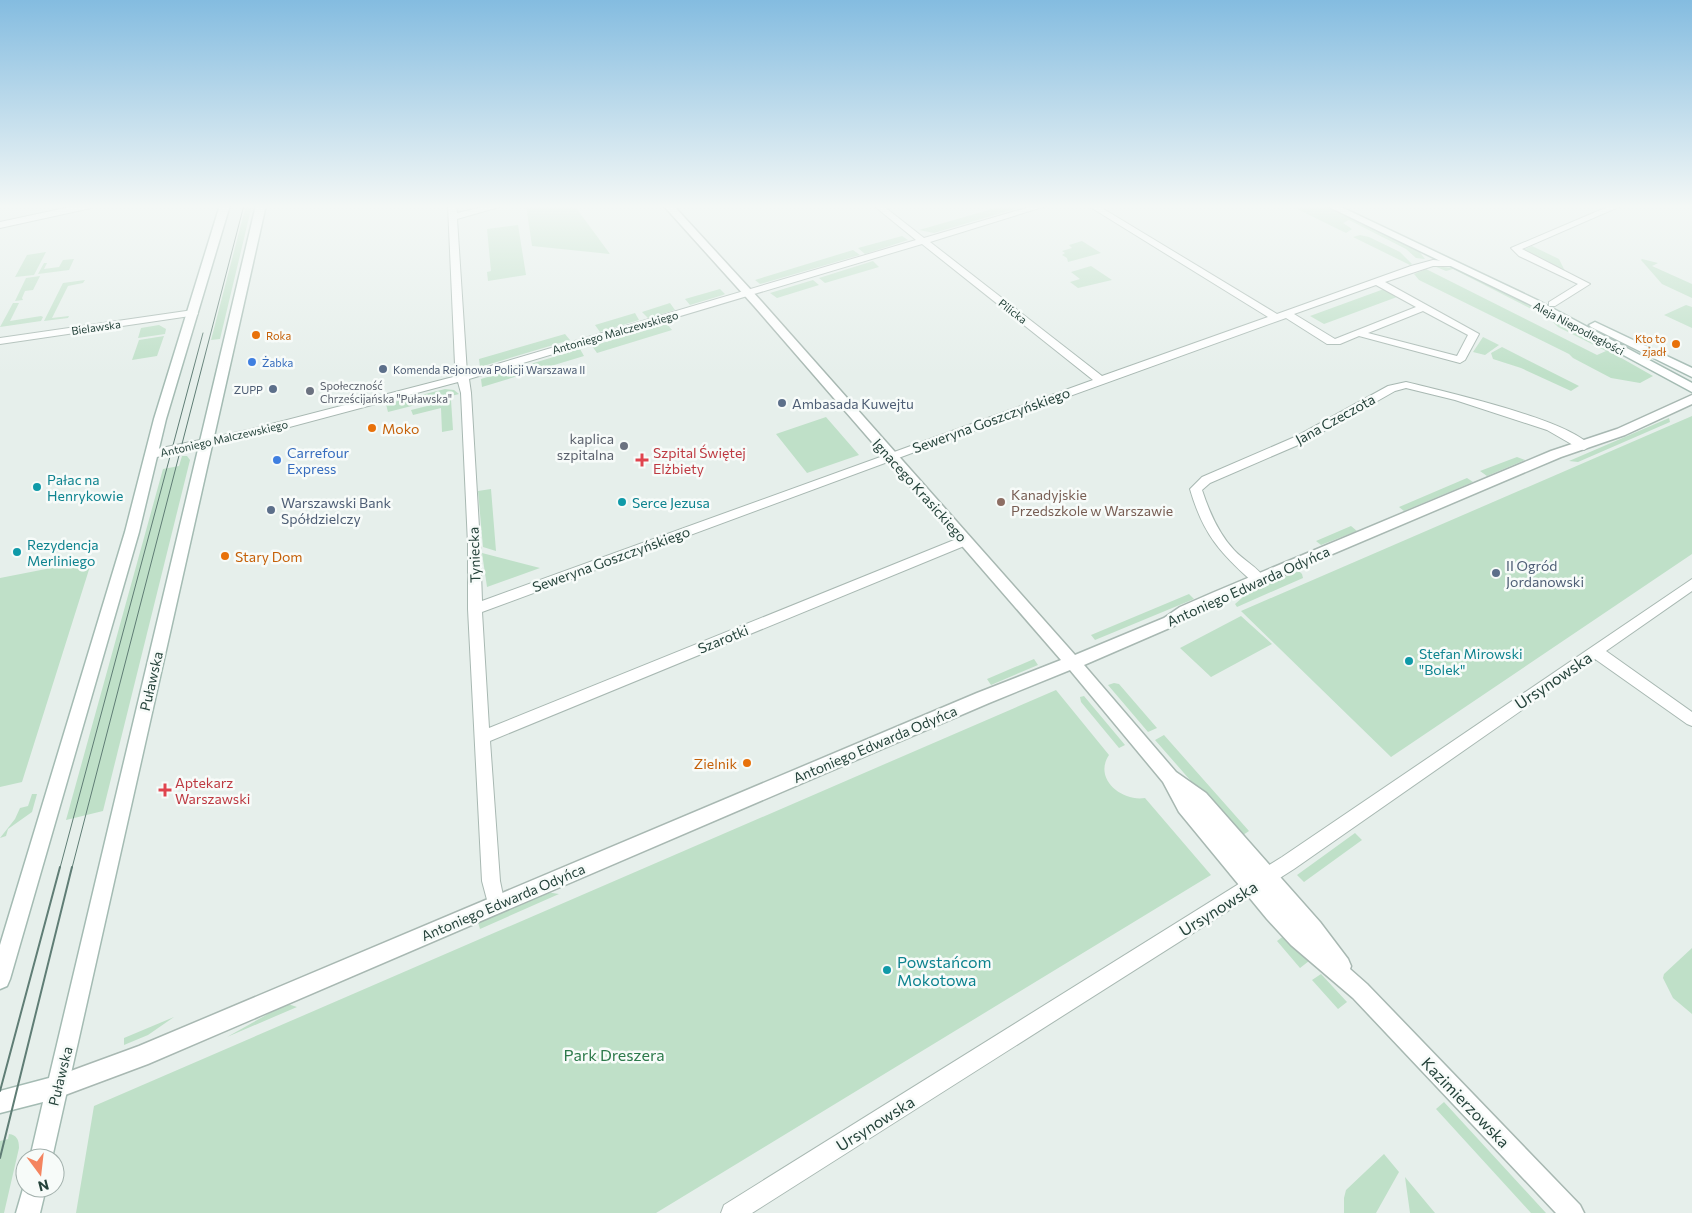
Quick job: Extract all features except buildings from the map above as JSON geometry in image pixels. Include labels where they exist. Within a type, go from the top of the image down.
[{"type":"main road","points":[[0,979],[132,532],[159,425],[208,262]]},
{"type":"main road","name":"Puławska","points":[[43,1148],[248,262]]},
{"type":"main road","name":"Ignacego Krasickiego","points":[[719,262],[1072,662],[1169,777],[1185,806],[1259,882]]},
{"type":"main road","name":"Aleja Niepodległości","points":[[1448,262],[1533,302],[1692,388]]},
{"type":"main road","name":"Aleja Niepodległości","points":[[1463,262],[1692,373]]},
{"type":"main road","name":"Antoniego Edwarda Odyńca","points":[[0,1102],[57,1087],[106,1070],[1169,622],[1185,611],[1556,454],[1621,432],[1692,399]]},
{"type":"main road","name":"Kazimierzowska","points":[[1259,882],[1298,938],[1360,990],[1572,1213]]},
{"type":"main road","points":[[28,1213],[32,1198]]},
{"type":"street","name":"Tyniecka","points":[[455,262],[462,378],[466,393],[474,544],[475,609],[491,881],[496,905]]},
{"type":"street","name":"Antoniego Malczewskiego","points":[[152,454],[206,444],[462,378],[854,262]]},
{"type":"street","name":"Pilicka","points":[[949,262],[1101,381]]},
{"type":"street","points":[[1188,262],[1331,342],[1336,342],[1424,307]]},
{"type":"street","points":[[1424,265],[1426,262]]},
{"type":"street","points":[[1538,262],[1585,284],[1552,304]]},
{"type":"street","name":"Seweryna Goszczyńskiego","points":[[475,609],[1424,265],[1453,264]]},
{"type":"street","points":[[1358,333],[1460,360],[1474,334],[1376,282]]},
{"type":"street","name":"Bielawska","points":[[5,340],[193,313]]},
{"type":"street","points":[[0,352],[5,340]]},
{"type":"street","name":"Jana Czeczota","points":[[1259,580],[1221,542],[1199,502],[1196,489],[1199,484],[1302,439],[1392,388],[1406,385],[1459,398],[1552,427],[1584,446]]},
{"type":"street","name":"Szarotki","points":[[482,738],[964,541]]},
{"type":"street","name":"Ursynowska","points":[[732,1213],[1259,882],[1692,584]]},
{"type":"street","points":[[1595,651],[1692,720]]},
{"type":"green space","points":[[23,262],[41,262],[34,275],[15,277]]},
{"type":"green space","points":[[62,262],[73,262],[69,270],[38,274],[44,263],[47,263],[44,269],[59,267]]},
{"type":"green space","points":[[231,262],[238,262],[220,339],[211,340]]},
{"type":"green space","points":[[490,262],[524,262],[526,275],[488,281],[487,272],[491,271]]},
{"type":"green space","points":[[815,262],[837,262],[760,284],[755,280]]},
{"type":"green space","points":[[871,262],[879,267],[825,283],[819,278]]},
{"type":"green space","points":[[1546,262],[1560,262],[1565,271]]},
{"type":"green space","points":[[1642,262],[1658,263],[1652,266],[1692,284],[1692,298],[1662,284]]},
{"type":"green space","points":[[1091,266],[1112,280],[1078,288],[1070,282],[1080,279],[1071,272]]},
{"type":"green space","points":[[1434,266],[1453,268],[1514,297],[1653,376],[1640,383],[1611,378],[1569,354],[1419,280],[1414,274],[1426,269],[1597,355],[1606,351],[1558,327],[1553,322],[1555,321],[1453,269],[1446,271]]},
{"type":"green space","points":[[40,276],[33,290],[25,291],[23,300],[15,301],[26,278]]},
{"type":"green space","points":[[85,280],[83,283],[68,286],[52,318],[69,316],[68,318],[44,321],[63,283]]},
{"type":"green space","points":[[813,280],[819,285],[777,298],[770,293]]},
{"type":"green space","points":[[720,289],[725,294],[690,305],[685,299]]},
{"type":"green space","points":[[1384,289],[1397,297],[1324,324],[1310,316]]},
{"type":"green space","points":[[13,303],[19,303],[10,321],[41,316],[43,317],[41,321],[0,327]]},
{"type":"green space","points":[[670,303],[675,310],[648,318],[642,312]]},
{"type":"green space","points":[[1686,305],[1692,307],[1692,328],[1664,315]]},
{"type":"green space","points":[[635,313],[639,320],[600,332],[595,325]]},
{"type":"green space","points":[[667,324],[672,330],[597,353],[592,346]]},
{"type":"green space","points":[[159,325],[166,329],[165,334],[138,338],[141,328]]},
{"type":"green space","points":[[565,334],[570,340],[480,367],[479,359]]},
{"type":"green space","points":[[164,336],[157,356],[132,360],[139,340]]},
{"type":"green space","points":[[1483,337],[1499,345],[1485,355],[1473,352]]},
{"type":"green space","points":[[1502,347],[1579,386],[1571,391],[1521,368],[1493,359],[1491,353]]},
{"type":"green space","points":[[580,349],[584,356],[482,387],[481,379]]},
{"type":"green space","points":[[445,389],[454,390],[459,394],[388,412],[386,404]]},
{"type":"green space","points":[[451,400],[453,430],[442,432],[441,408],[413,415],[411,410]]},
{"type":"green space","name":"II Ogród Jordanowski","points":[[1692,416],[1692,554],[1391,757],[1241,611]]},
{"type":"green space","points":[[826,417],[859,455],[807,473],[776,434]]},
{"type":"green space","points":[[1669,418],[1670,422],[1578,462],[1569,461]]},
{"type":"green space","points":[[182,456],[187,456],[190,460],[103,811],[66,820],[163,469],[179,466]]},
{"type":"green space","points":[[1517,457],[1525,460],[1487,476],[1480,471]]},
{"type":"green space","points":[[1467,478],[1473,482],[1404,511],[1399,507]]},
{"type":"green space","points":[[491,489],[496,551],[483,547],[478,491]]},
{"type":"green space","points":[[1351,526],[1357,531],[1321,545],[1316,541]]},
{"type":"green space","points":[[482,553],[540,568],[487,587]]},
{"type":"green space","points":[[92,560],[22,782],[0,787],[0,578]]},
{"type":"green space","points":[[1299,571],[1303,578],[1237,607],[1235,604],[1250,591]]},
{"type":"green space","points":[[1189,594],[1194,599],[1095,640],[1091,635]]},
{"type":"green space","points":[[1241,616],[1272,644],[1211,677],[1180,648]]},
{"type":"green space","points":[[1034,659],[1038,665],[991,685],[987,679]]},
{"type":"green space","points":[[1119,684],[1157,728],[1148,732],[1108,685]]},
{"type":"green space","name":"Park Dreszera","points":[[1056,690],[1109,755],[1105,764],[1105,772],[1107,780],[1112,787],[1127,796],[1145,798],[1211,875],[656,1213],[76,1213],[94,1106]]},
{"type":"green space","points":[[1084,696],[1125,745],[1119,748],[1081,702],[1080,697]]},
{"type":"green space","points":[[1164,735],[1249,831],[1240,837],[1155,740]]},
{"type":"green space","points":[[32,794],[37,794],[32,812],[8,829],[6,836],[0,838],[15,819],[20,808],[28,806]]},
{"type":"green space","points":[[1355,833],[1362,840],[1304,882],[1297,875]]},
{"type":"green space","points":[[546,892],[559,894],[480,929],[478,922]]},
{"type":"green space","points":[[1285,935],[1309,961],[1300,968],[1277,941]]},
{"type":"green space","points":[[1692,948],[1692,1014],[1673,998],[1663,978],[1664,974]]},
{"type":"green space","points":[[1321,974],[1347,1002],[1338,1009],[1312,980]]},
{"type":"green space","points":[[288,1004],[297,1007],[227,1037],[284,1005]]},
{"type":"green space","points":[[174,1017],[148,1035],[124,1045],[124,1038]]},
{"type":"green space","points":[[1444,1102],[1546,1213],[1531,1213],[1436,1109]]},
{"type":"green space","points":[[9,1134],[14,1135],[19,1143],[19,1148],[15,1148],[15,1165],[4,1213],[0,1213],[0,1141],[8,1139]]},
{"type":"green space","points":[[1384,1154],[1399,1172],[1376,1213],[1344,1213],[1346,1190]]},
{"type":"green space","points":[[1405,1177],[1435,1213],[1410,1213]]},
{"type":"tram line","points":[[72,868],[229,262]]},
{"type":"tram line","points":[[60,868],[203,333]]},
{"type":"tram line","points":[[0,1091],[60,867]]},
{"type":"tram line","points":[[0,1158],[72,867]]},
{"type":"place","name":"Roka","points":[[256,335]]},
{"type":"place","name":"Kto to zjadł","points":[[1676,344]]},
{"type":"place","name":"Żabka","points":[[252,362]]},
{"type":"place","name":"Komenda Rejonowa Policji Warszawa II","points":[[383,369]]},
{"type":"place","name":"ZUPP","points":[[273,389]]},
{"type":"place","name":"Społeczność Chrześcijańska \"Puławska\"","points":[[310,391]]},
{"type":"place","name":"Ambasada Kuwejtu","points":[[782,403]]},
{"type":"place","name":"Moko","points":[[372,428]]},
{"type":"place","name":"kaplica szpitalna","points":[[624,446]]},
{"type":"place","name":"Carrefour Express","points":[[277,460]]},
{"type":"place","name":"Szpital Świętej Elżbiety","points":[[642,460]]},
{"type":"place","name":"Pałac na Henrykowie","points":[[37,487]]},
{"type":"place","name":"Serce Jezusa","points":[[622,502]]},
{"type":"place","name":"Kanadyjskie Przedszkole w Warszawie","points":[[1001,502]]},
{"type":"place","name":"Warszawski Bank Spółdzielczy","points":[[271,510]]},
{"type":"place","name":"Rezydencja Merliniego","points":[[17,552]]},
{"type":"place","name":"Stary Dom","points":[[225,556]]},
{"type":"place","name":"II Ogród Jordanowski","points":[[1496,573]]},
{"type":"place","name":"Stefan Mirowski \"Bolek\"","points":[[1409,661]]},
{"type":"place","name":"Zielnik","points":[[747,763]]},
{"type":"place","name":"Aptekarz Warszawski","points":[[165,790]]},
{"type":"place","name":"Powstańcom Mokotowa","points":[[887,970]]}]
